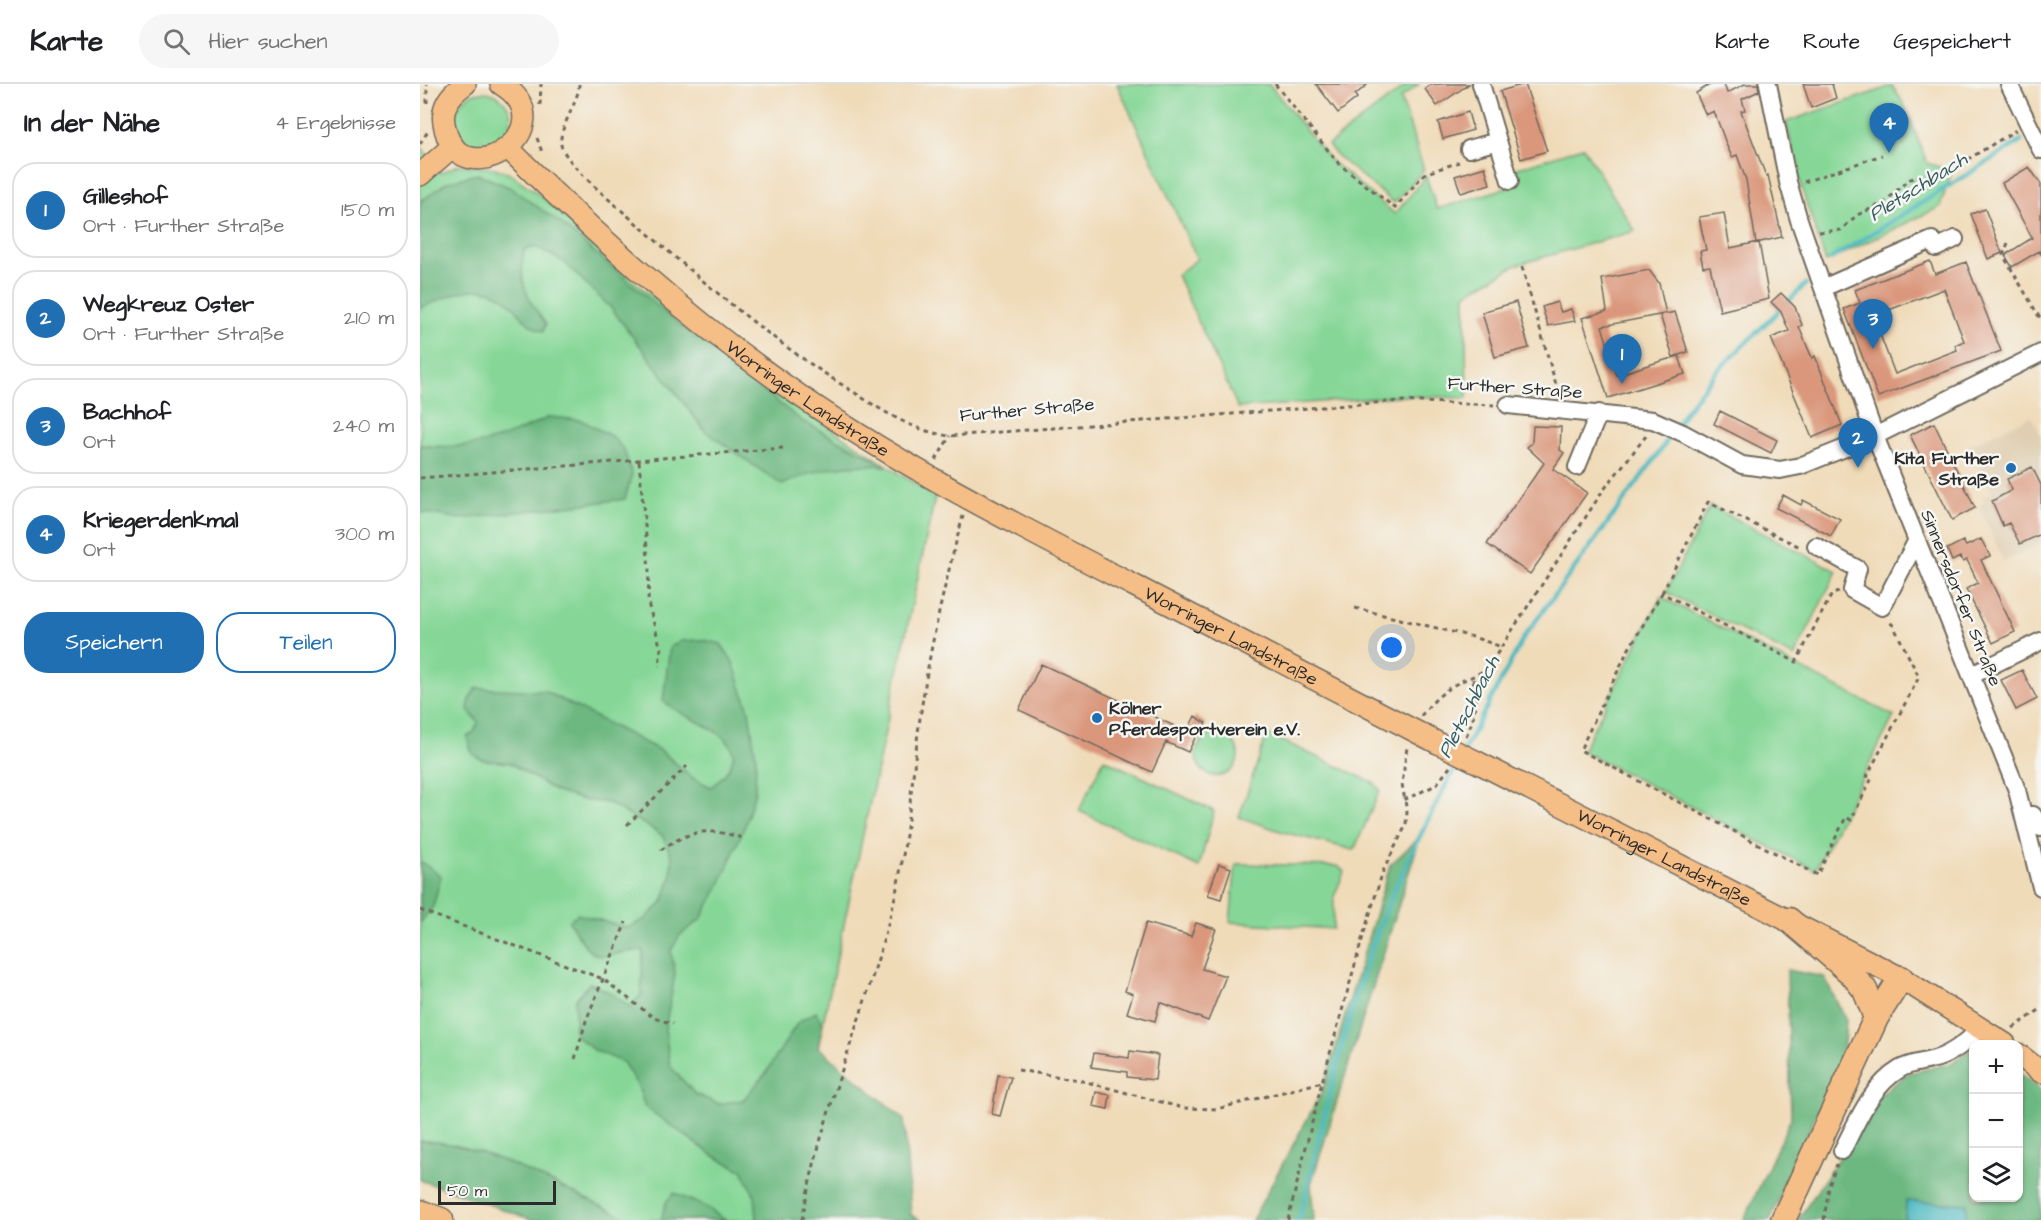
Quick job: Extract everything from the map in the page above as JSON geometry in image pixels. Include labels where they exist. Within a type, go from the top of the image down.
[{"type":"highway","points":[[1789,920],[1852,974],[1865,990],[1876,1018]]},
{"type":"highway","points":[[1783,1220],[1876,1018],[1901,978]]},
{"type":"highway","points":[[420,1212],[441,1220]]},
{"type":"main road","points":[[457,86],[447,102],[443,117],[445,133],[453,146],[475,158],[487,159],[509,149],[522,128],[521,109],[512,87]]},
{"type":"main road","points":[[420,175],[453,146]]},
{"type":"main road","name":"Worringer Landstraße","points":[[509,149],[560,200],[663,292],[774,378],[886,451],[968,499],[1418,720],[1437,742],[1901,978],[1981,1028],[2009,1036]]},
{"type":"main road","points":[[2023,1057],[2041,1072]]},
{"type":"street","points":[[1481,84],[1510,181]]},
{"type":"street","name":"Sinnersdorfer Straße","points":[[1768,84],[1788,182],[1822,288],[1875,436],[2017,790],[2041,887]]},
{"type":"street","points":[[2009,84],[2034,137]]},
{"type":"street","points":[[1469,149],[1498,141]]},
{"type":"street","points":[[1822,288],[1932,240],[1936,248],[1955,239]]},
{"type":"street","name":"Further Straße","points":[[1508,405],[1599,413],[1659,422],[1742,465],[1780,470],[1800,466],[1875,436],[2041,352]]},
{"type":"street","points":[[1577,467],[1599,413]]},
{"type":"street","points":[[1816,546],[1858,569],[1852,590],[1882,607],[1917,540]]},
{"type":"street","points":[[1972,675],[2041,641]]},
{"type":"street","points":[[2023,815],[2032,815],[2041,828]]},
{"type":"street","points":[[1842,1151],[1871,1097],[1886,1080],[1916,1062],[1932,1060],[1959,1048],[1981,1028]]},
{"type":"path","points":[[539,112],[542,84]]},
{"type":"path","name":"Further Straße","points":[[579,84],[577,100],[561,134],[562,148],[592,183],[714,292],[820,372],[912,427],[950,436],[1399,401],[1508,405]]},
{"type":"path","points":[[1275,84],[1339,164],[1395,208],[1424,174],[1464,160],[1469,149]]},
{"type":"path","points":[[535,132],[542,154],[548,161]]},
{"type":"path","points":[[1803,231],[1841,230],[1857,215],[1884,202],[1908,180],[1923,175],[1944,174],[2034,137]]},
{"type":"path","points":[[1812,180],[1882,155]]},
{"type":"path","points":[[2008,243],[2003,255],[2041,320]]},
{"type":"path","points":[[1522,267],[1564,411]]},
{"type":"path","points":[[1288,1220],[1322,1082],[1383,871],[1406,825],[1402,765],[1418,720],[1429,705],[1456,684],[1473,678],[1489,666],[1602,492],[1659,422]]},
{"type":"path","points":[[944,467],[935,461],[950,436]]},
{"type":"path","points":[[420,478],[783,448]]},
{"type":"path","points":[[639,460],[649,569],[648,603],[662,649],[659,666]]},
{"type":"path","points":[[802,1220],[812,1166],[830,1102],[865,999],[894,901],[923,696],[955,547],[968,499]]},
{"type":"path","points":[[1816,546],[1809,551],[1708,502],[1662,593],[1627,652],[1580,750],[1817,875],[1846,818],[1851,820],[1862,799],[1872,778],[1867,776],[1918,677],[1893,625],[1883,618],[1882,607]]},
{"type":"path","points":[[1662,593],[1796,662],[1833,594],[1852,590]]},
{"type":"path","points":[[1355,608],[1473,637],[1502,647]]},
{"type":"path","points":[[1466,736],[1476,709],[1473,678]]},
{"type":"path","points":[[627,825],[687,766]]},
{"type":"path","points":[[1404,800],[1436,784],[1450,767]]},
{"type":"path","points":[[661,850],[680,837],[706,830],[746,839]]},
{"type":"path","points":[[420,910],[603,979],[654,1018],[674,1024]]},
{"type":"path","points":[[575,1059],[626,922]]},
{"type":"path","points":[[2009,1036],[2041,1009]]},
{"type":"path","points":[[1018,1070],[1079,1080],[1183,1108],[1216,1108],[1322,1082]]},
{"type":"path","points":[[1824,1220],[1829,1186],[1842,1151]]},
{"type":"shaded area","name":"Kita Further Straße","points":[[2031,416],[2041,435],[2041,543],[2004,562],[1979,506],[1985,502],[1982,497],[1992,492],[1970,445]]},
{"type":"green space","points":[[1117,84],[1269,84],[1330,160],[1395,214],[1426,176],[1437,209],[1520,184],[1515,169],[1583,147],[1635,231],[1516,265],[1465,294],[1467,398],[1400,396],[1238,408],[1177,275],[1197,259]]},
{"type":"green space","points":[[1408,84],[1419,84],[1401,98],[1424,170],[1394,203],[1337,156],[1328,145]]},
{"type":"green space","points":[[1892,86],[1904,104],[1927,163],[1952,171],[1940,207],[1826,262],[1803,193],[1786,122]]},
{"type":"green space","points":[[483,92],[494,94],[503,100],[509,109],[511,120],[509,131],[503,140],[494,146],[483,148],[472,146],[463,140],[457,131],[455,120],[457,109],[463,100],[472,94]]},
{"type":"green space","points":[[420,145],[440,173],[458,165],[495,168],[512,175],[541,196],[632,280],[769,388],[935,497],[781,1220],[616,1220],[420,1147]]},
{"type":"green space","points":[[477,174],[509,187],[558,221],[675,321],[802,421],[888,466],[859,465],[821,470],[782,485],[705,431],[611,308],[564,262],[536,247],[524,250],[522,272],[529,298],[546,324],[543,331],[530,325],[515,308],[492,292],[469,290],[420,308],[420,202],[447,182]]},
{"type":"green space","points":[[549,417],[581,420],[613,437],[624,450],[632,474],[625,499],[461,519],[420,512],[420,445],[456,446],[487,442],[517,432]]},
{"type":"green space","points":[[1710,506],[1837,571],[1794,657],[1666,592]]},
{"type":"green space","points":[[1661,597],[1894,716],[1815,870],[1582,751]]},
{"type":"green space","points":[[703,640],[721,644],[733,662],[749,711],[756,758],[755,791],[746,823],[722,880],[701,919],[679,936],[671,951],[675,974],[665,1029],[670,1066],[695,1094],[719,1104],[743,1100],[766,1073],[798,1022],[816,1012],[823,1024],[818,1047],[904,1119],[911,1215],[920,1220],[757,1220],[755,1196],[742,1170],[714,1156],[645,1107],[638,1086],[623,1062],[594,1050],[575,1035],[575,1000],[590,983],[611,993],[630,1007],[641,995],[643,950],[606,956],[592,953],[569,921],[578,914],[628,928],[645,919],[663,902],[671,877],[672,857],[662,835],[609,803],[583,800],[557,792],[510,763],[483,760],[472,754],[467,737],[474,732],[478,722],[468,710],[470,698],[476,688],[545,691],[661,751],[693,778],[711,787],[728,770],[733,756],[730,745],[707,726],[663,701],[670,647],[681,641]]},
{"type":"green space","points":[[1217,734],[1225,735],[1232,740],[1237,747],[1237,763],[1232,770],[1225,775],[1217,776],[1209,775],[1202,770],[1197,763],[1196,755],[1197,747],[1202,740],[1209,735]]},
{"type":"green space","points":[[1267,734],[1374,783],[1380,790],[1354,850],[1283,832],[1239,817]]},
{"type":"green space","points":[[1104,759],[1214,811],[1199,867],[1079,811]]},
{"type":"green space","points":[[1420,837],[1311,1184],[1314,1220],[1252,1220],[1323,1090],[1390,865]]},
{"type":"green space","points":[[420,861],[441,876],[433,907],[420,923]]},
{"type":"green space","points":[[1236,864],[1338,866],[1344,872],[1334,897],[1333,929],[1230,922]]},
{"type":"green space","points":[[1787,970],[1824,977],[1846,1020],[1843,1054],[1770,1220],[1744,1220],[1791,1118]]},
{"type":"green space","points":[[1969,1051],[1969,1202],[2023,1202],[2023,1076],[2041,1090],[2041,1220],[1798,1220],[1880,1095],[1909,1073],[1950,1064]]},
{"type":"green space","points":[[420,1141],[446,1143],[500,1159],[633,1220],[533,1220],[420,1180]]},
{"type":"green space","points":[[674,1193],[708,1208],[725,1220],[661,1220],[666,1202]]},
{"type":"water","points":[[1906,1201],[1967,1204],[1966,1220],[1905,1220]]},
{"type":"building","points":[[1316,84],[1368,84],[1355,95],[1357,98],[1338,113]]},
{"type":"building","points":[[1432,84],[1469,84],[1437,106],[1425,89]]},
{"type":"building","points":[[1525,84],[1547,151],[1521,159],[1500,91]]},
{"type":"building","points":[[1711,84],[1724,84],[1727,93],[1745,84],[1758,84],[1759,91],[1742,99],[1745,110],[1741,111],[1766,176],[1768,175],[1782,237],[1756,243],[1746,180],[1737,155],[1732,157],[1714,111],[1706,115],[1696,93]]},
{"type":"building","points":[[1803,84],[1832,84],[1836,98],[1811,108]]},
{"type":"building","points":[[1468,112],[1473,130],[1443,139],[1438,122]]},
{"type":"building","points":[[1485,167],[1490,184],[1461,193],[1455,176]]},
{"type":"building","points":[[2029,167],[2041,184],[2041,254],[2039,251],[2012,267],[2005,255],[2032,238],[2002,183]]},
{"type":"building","points":[[1985,209],[2002,253],[1988,259],[1971,214]]},
{"type":"building","points":[[1724,213],[1730,248],[1759,242],[1769,299],[1720,311],[1710,266],[1703,267],[1700,251],[1706,250],[1699,217]]},
{"type":"building","points":[[1930,261],[1935,274],[1966,262],[2001,351],[1878,397],[1844,309],[1860,303],[1855,290]],"holes":[[[1944,289],[1964,341],[1955,345],[1957,350],[1895,374],[1873,316]]]},
{"type":"building","points":[[1649,270],[1659,283],[1666,314],[1675,312],[1688,352],[1673,357],[1660,315],[1664,314],[1602,326],[1617,375],[1679,356],[1685,374],[1608,398],[1582,318],[1607,311],[1602,279]]},
{"type":"building","points":[[1781,293],[1795,307],[1802,325],[1799,327],[1812,358],[1815,356],[1842,425],[1812,438],[1771,338],[1789,331],[1781,312],[1771,302]]},
{"type":"building","points":[[1516,302],[1529,348],[1495,357],[1482,312]]},
{"type":"building","points":[[1557,302],[1561,312],[1571,309],[1575,321],[1548,326],[1542,307]]},
{"type":"building","points":[[1720,411],[1777,440],[1771,453],[1714,424]]},
{"type":"building","points":[[1934,423],[1975,508],[1952,520],[1910,435]]},
{"type":"building","points":[[1533,426],[1561,427],[1560,450],[1564,453],[1553,469],[1587,493],[1530,574],[1487,544],[1544,463],[1527,447],[1532,443]]},
{"type":"building","points":[[2032,467],[2041,485],[2041,534],[2020,544],[2009,523],[2003,526],[1992,501],[2012,490],[2007,479]]},
{"type":"building","points":[[1783,495],[1801,505],[1803,500],[1840,519],[1831,536],[1776,508]]},
{"type":"building","points":[[1981,539],[1990,556],[1981,560],[2015,632],[1993,643],[1966,589],[1978,583],[1967,560],[1963,562],[1960,557],[1952,561],[1947,549],[1963,541],[1966,546]]},
{"type":"building","name":"Kölner Pferdesportverein e.V.","points":[[1041,664],[1187,732],[1195,716],[1206,723],[1199,736],[1190,733],[1196,736],[1188,752],[1166,742],[1152,772],[1019,710]]},
{"type":"building","points":[[2022,670],[2037,699],[2016,710],[2001,680]]},
{"type":"building","points":[[1219,864],[1231,868],[1221,899],[1208,895]]},
{"type":"building","points":[[1146,923],[1191,936],[1196,923],[1216,929],[1202,969],[1226,976],[1208,1021],[1160,1002],[1155,1021],[1127,1013],[1133,994],[1125,991]]},
{"type":"building","points":[[1130,1051],[1158,1055],[1155,1080],[1127,1077],[1127,1072],[1091,1067],[1094,1053],[1129,1058]]},
{"type":"building","points":[[998,1075],[1011,1077],[1000,1116],[992,1114]]},
{"type":"building","points":[[1096,1092],[1110,1095],[1108,1109],[1093,1106]]},
{"type":"waterway","name":"Pletschbach","points":[[1831,259],[2021,141]]},
{"type":"waterway","name":"Pletschbach","points":[[1464,750],[1524,637],[1661,450],[1685,412],[1716,372],[1806,284]]},
{"type":"waterway","name":"Pletschbach","points":[[1299,1220],[1343,1042],[1363,972],[1404,870],[1459,760]]},
{"type":"place","name":"Kriegerdenkmal","points":[[1889,153]]},
{"type":"place","name":"Bachhof","points":[[1873,349]]},
{"type":"place","name":"Gilleshof","points":[[1622,384]]},
{"type":"place","name":"Wegkreuz Oster","points":[[1858,468]]},
{"type":"place","name":"Kita Further Straße","points":[[2011,468]]},
{"type":"place","name":"Kölner Pferdesportverein e.V.","points":[[1097,718]]}]
